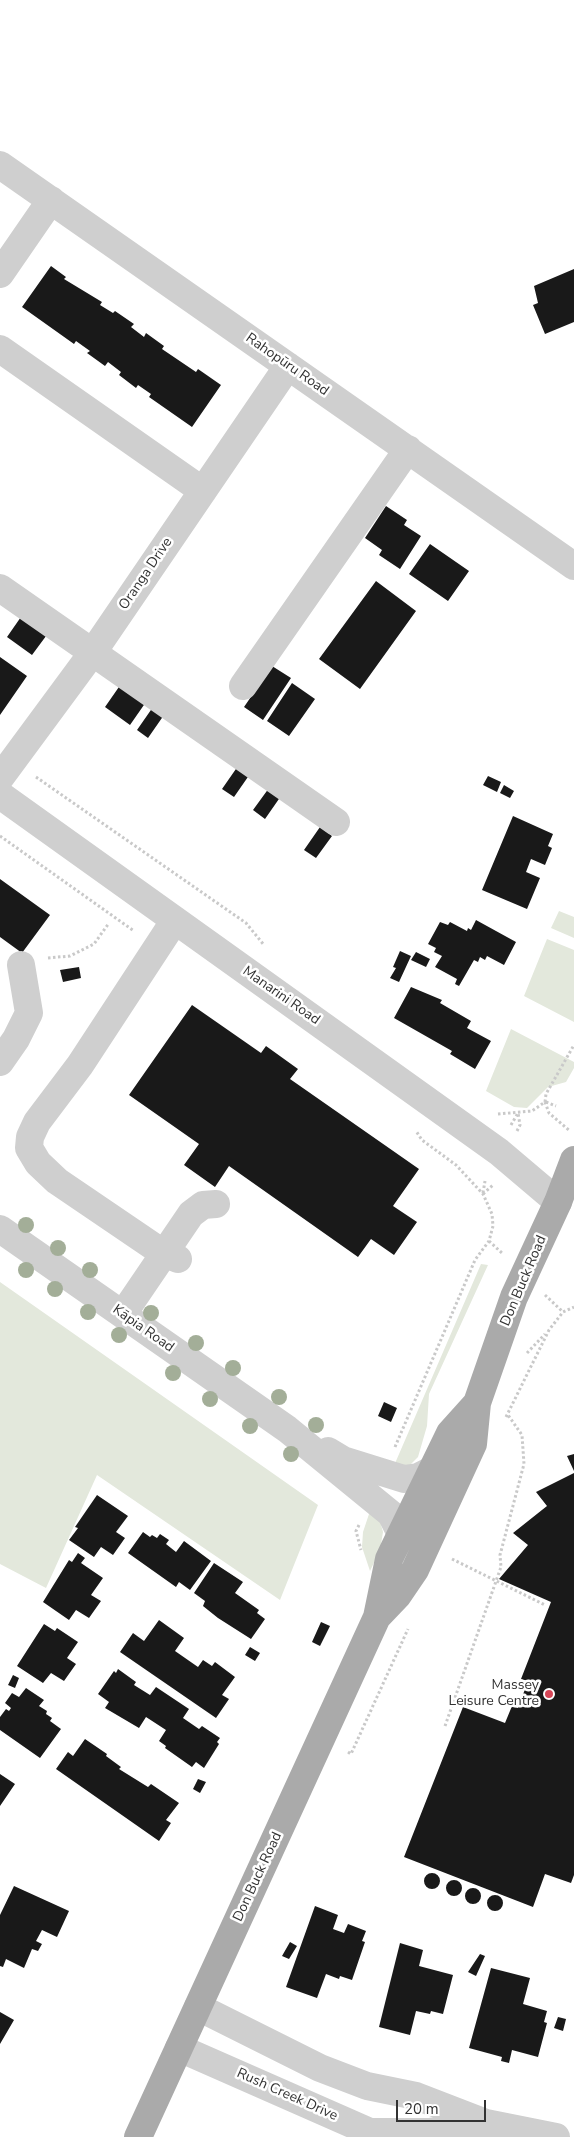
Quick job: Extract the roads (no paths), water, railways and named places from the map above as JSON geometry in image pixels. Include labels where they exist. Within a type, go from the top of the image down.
[{"type":"main road","name":"Don Buck Road","points":[[377,1616],[398,1595],[415,1570],[473,1444],[477,1403],[514,1297],[566,1211],[574,1160]]},
{"type":"main road","name":"Don Buck Road","points":[[138,2137],[377,1616],[389,1559],[450,1433],[477,1403]]},
{"type":"street","name":"Rahopūru Road","points":[[0,165],[574,566]]},
{"type":"street","points":[[0,274],[51,200]]},
{"type":"street","points":[[0,349],[203,491]]},
{"type":"street","name":"Oranga Drive","points":[[0,778],[92,652],[288,366]]},
{"type":"street","points":[[243,686],[408,449]]},
{"type":"street","points":[[0,588],[336,822]]},
{"type":"street","name":"Manarini Road","points":[[0,795],[499,1152],[566,1211]]},
{"type":"street","points":[[170,1256],[57,1182],[38,1163],[29,1148],[30,1137],[37,1122],[80,1065],[175,920]]},
{"type":"street","points":[[0,1062],[16,1039],[29,1013],[31,962]]},
{"type":"street","points":[[123,1314],[170,1256],[191,1214],[203,1205],[216,1204]]},
{"type":"street","name":"Kāpia Road","points":[[0,1229],[287,1429],[391,1514],[401,1534]]},
{"type":"street","name":"Kāpia Road","points":[[287,1429],[343,1460],[404,1479],[418,1477],[430,1471]]},
{"type":"street","name":"Rush Creek Drive","points":[[198,2007],[320,2068],[367,2086],[416,2096],[486,2122],[556,2137]]},
{"type":"street","name":"Rush Creek Drive","points":[[179,2048],[370,2132],[429,2132],[486,2122]]},
{"type":"street","points":[[304,2104],[320,2068]]},
{"type":"place","name":"Massey Leisure Centre","points":[[549,1694]]}]
